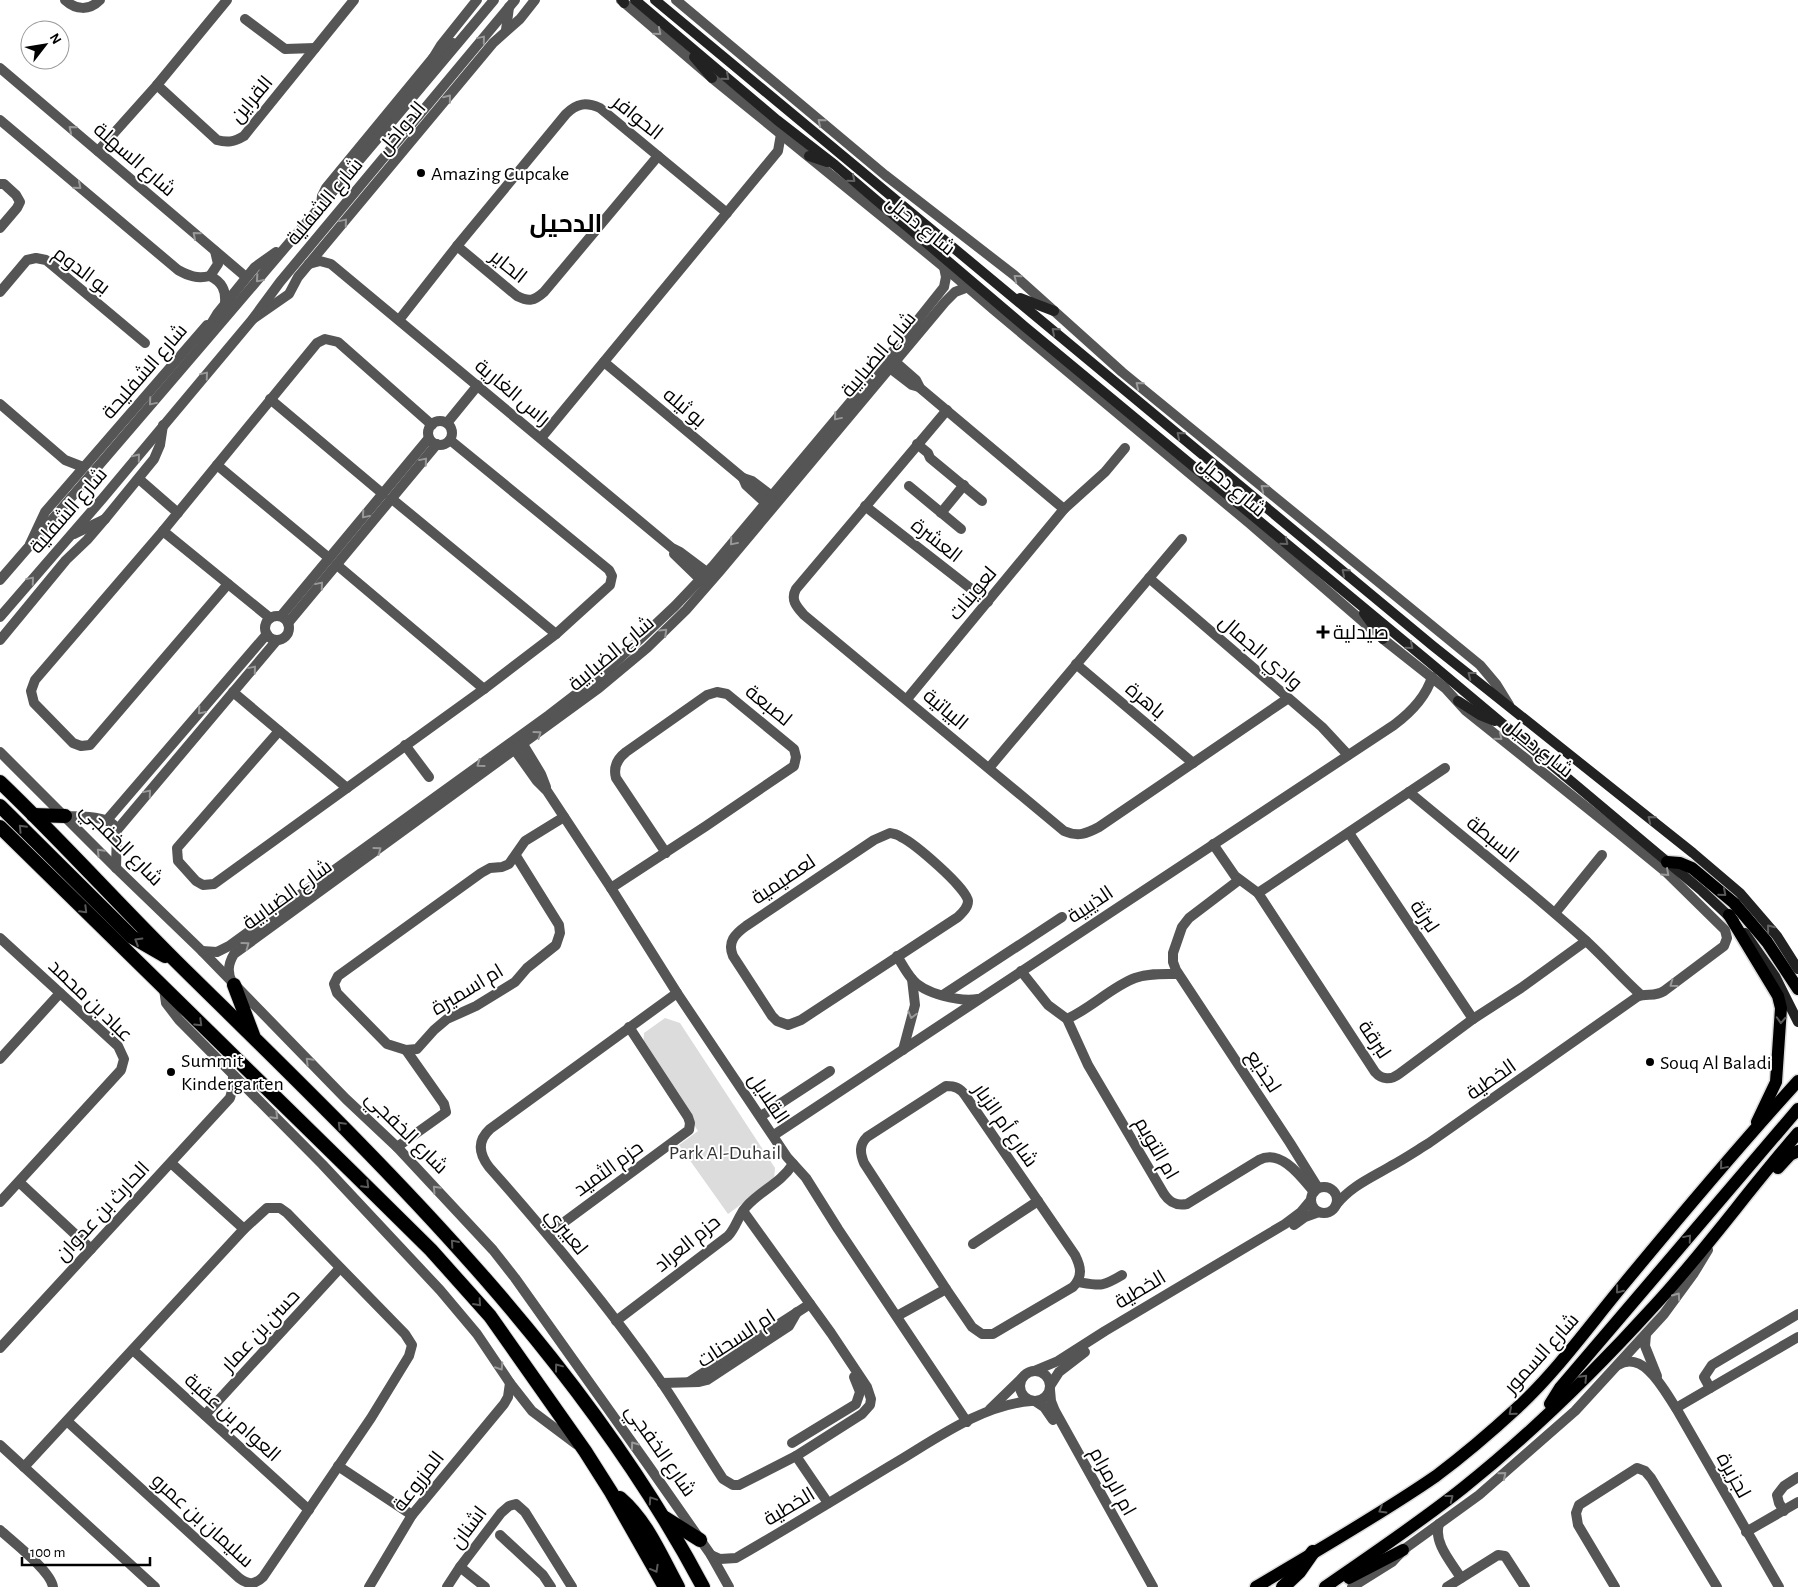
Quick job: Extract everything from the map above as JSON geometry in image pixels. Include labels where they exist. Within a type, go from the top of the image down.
[{"type":"highway","name":"شارع الخفجي","points":[[0,782],[180,966],[386,1170],[448,1236],[552,1360],[596,1419],[664,1518],[703,1587]]},
{"type":"highway","points":[[0,806],[132,937],[180,966]]},
{"type":"highway","points":[[33,815],[66,816]]},
{"type":"highway","points":[[0,826],[431,1250],[490,1316],[585,1451],[611,1492],[665,1587]]},
{"type":"highway","points":[[234,985],[254,1038]]},
{"type":"highway","points":[[611,1492],[633,1510],[647,1530],[678,1587]]},
{"type":"highway","points":[[664,1518],[700,1540]]},
{"type":"highway","points":[[1283,1587],[1299,1572],[1312,1552]]},
{"type":"main road","name":"شارع دحيل","points":[[635,0],[1353,598],[1729,916],[1750,938],[1767,963],[1798,1022]]},
{"type":"main road","name":"شارع دحيل","points":[[656,0],[1433,646],[1509,705],[1740,893],[1777,936],[1798,969]]},
{"type":"main road","points":[[670,30],[712,78]]},
{"type":"main road","points":[[777,120],[780,134]]},
{"type":"main road","points":[[809,156],[835,165]]},
{"type":"main road","points":[[1011,294],[1054,311]]},
{"type":"main road","points":[[994,310],[1013,316]]},
{"type":"main road","points":[[1353,598],[1383,639]]},
{"type":"main road","points":[[1458,701],[1480,715],[1505,726]]},
{"type":"main road","points":[[1667,862],[1680,863],[1692,868],[1734,903],[1767,942],[1798,989]]},
{"type":"main road","points":[[1729,916],[1778,996],[1781,1008],[1776,1082],[1760,1113],[1755,1129]]},
{"type":"main road","name":"شارع السمور","points":[[1256,1587],[1436,1475],[1468,1451],[1519,1406],[1575,1346],[1622,1286],[1798,1081]]},
{"type":"main road","points":[[1536,1425],[1560,1388],[1798,1109]]},
{"type":"main road","points":[[1326,1587],[1435,1510],[1464,1487],[1536,1425],[1579,1384],[1656,1304],[1798,1133]]},
{"type":"main road","points":[[1719,1229],[1744,1206],[1790,1155],[1798,1150]]},
{"type":"main road","points":[[1326,1587],[1352,1577],[1402,1550]]},
{"type":"street","points":[[65,0],[71,5],[83,8],[90,7],[100,0]]},
{"type":"street","points":[[98,151],[157,85],[227,0]]},
{"type":"street","name":"القراين","points":[[157,85],[217,140],[225,142],[235,141],[244,136],[354,0]]},
{"type":"street","name":"شارع الشفلية","points":[[322,205],[322,196],[326,188],[433,58],[477,0]]},
{"type":"street","name":"شارع الشفلية","points":[[0,580],[236,306],[494,0]]},
{"type":"street","name":"الدواخل","points":[[252,320],[289,294],[298,277],[493,42],[520,18],[535,0]]},
{"type":"street","name":"شارع دحيل","points":[[676,0],[891,180],[1014,275],[1130,378],[1480,665],[1496,684],[1509,705]]},
{"type":"street","name":"شارع دحيل","points":[[622,1],[712,78],[944,267],[1249,523],[1383,639],[1432,677],[1465,710],[1616,830],[1667,873],[1725,930],[1727,938],[1724,946],[1661,993],[1641,996]]},
{"type":"street","points":[[506,30],[512,3]]},
{"type":"street","name":"شارع الشفلية","points":[[2,613],[103,498],[252,320],[280,282],[512,3]]},
{"type":"street","points":[[245,19],[282,48],[288,50],[315,48]]},
{"type":"street","points":[[433,58],[471,28]]},
{"type":"street","name":"شارع السهلة","points":[[0,68],[246,277]]},
{"type":"street","name":"الحوافر","points":[[399,320],[457,246],[573,107],[581,104],[591,104],[600,108],[727,213]]},
{"type":"street","points":[[0,120],[178,270],[196,278],[210,276],[216,279],[223,287],[225,303]]},
{"type":"street","points":[[778,151],[780,134]]},
{"type":"street","points":[[541,438],[778,151],[790,147],[798,148]]},
{"type":"street","name":"الحاير","points":[[457,246],[517,296],[528,301],[533,300],[544,292],[658,156]]},
{"type":"street","points":[[0,184],[4,184],[16,194],[20,202],[0,228]]},
{"type":"street","points":[[181,368],[202,340],[216,314],[246,277],[301,228]]},
{"type":"street","points":[[326,244],[326,253],[331,264]]},
{"type":"street","points":[[210,276],[218,264],[215,251]]},
{"type":"street","name":"بو الدوم","points":[[0,292],[27,260],[36,258],[46,260],[146,343]]},
{"type":"street","points":[[309,264],[320,261],[331,264]]},
{"type":"street","name":"راس الغارية","points":[[331,264],[478,385],[672,548],[675,554],[707,579]]},
{"type":"street","name":"شارع الضبابية","points":[[889,362],[944,287],[946,277],[944,267]]},
{"type":"street","name":"شارع الضبابية","points":[[202,951],[217,952],[230,946],[599,688],[647,648],[889,362],[952,295],[959,289],[968,287]]},
{"type":"street","name":"شارع الشفليحة","points":[[98,451],[216,314]]},
{"type":"street","points":[[228,584],[93,742],[81,746],[73,743],[34,703],[31,696],[33,683],[164,531],[313,345],[320,341],[329,340],[341,345],[432,425]]},
{"type":"street","name":"بو ثيله","points":[[604,362],[743,478],[750,480],[772,502]]},
{"type":"street","points":[[889,362],[912,385],[920,388],[1064,509]]},
{"type":"street","points":[[447,423],[478,385]]},
{"type":"street","points":[[270,400],[556,634]]},
{"type":"street","points":[[0,404],[65,460],[70,466],[71,480]]},
{"type":"street","name":"البياتية","points":[[946,410],[801,582],[793,594],[793,598],[798,609],[804,615],[1064,831],[1079,836],[1099,827],[1287,699]]},
{"type":"street","points":[[439,421],[447,423],[452,431],[450,440],[444,444],[433,441],[429,431],[432,425],[439,421]]},
{"type":"street","name":"شارع الشفلية","points":[[0,640],[66,560],[88,540],[138,479],[158,452],[162,439],[162,426]]},
{"type":"street","points":[[279,730],[177,848],[178,861],[200,884],[207,886],[214,884],[348,788],[556,634],[608,588],[611,582],[610,573],[450,440]]},
{"type":"street","points":[[285,619],[433,441]]},
{"type":"street","points":[[916,446],[925,456],[930,458],[982,501]]},
{"type":"street","name":"لعوينات","points":[[907,699],[1064,509],[1105,472],[1125,448]]},
{"type":"street","name":"شارع الشفلية","points":[[28,548],[45,512],[98,451]]},
{"type":"street","points":[[65,460],[83,467]]},
{"type":"street","points":[[216,465],[484,689]]},
{"type":"street","points":[[138,479],[178,513]]},
{"type":"street","points":[[941,513],[964,485]]},
{"type":"street","points":[[909,486],[961,529]]},
{"type":"street","name":"العشرة","points":[[865,506],[988,602]]},
{"type":"street","points":[[68,536],[105,519]]},
{"type":"street","points":[[164,531],[270,618]]},
{"type":"street","points":[[989,768],[1182,539]]},
{"type":"street","name":"وادي الجمال","points":[[1149,578],[1287,699],[1322,727],[1348,754]]},
{"type":"street","points":[[117,830],[277,640],[288,634],[290,626],[285,619],[274,616],[265,625],[267,634],[277,640]]},
{"type":"street","points":[[107,820],[267,634]]},
{"type":"street","name":"باهرة","points":[[1076,664],[1193,763]]},
{"type":"street","name":"الذيبية","points":[[1422,698],[1432,677]]},
{"type":"street","name":"الذيبية","points":[[774,1135],[1397,722],[1422,698],[1433,691],[1444,688]]},
{"type":"street","points":[[234,692],[348,788]]},
{"type":"street","name":"لصبعة","points":[[612,888],[666,853],[791,770],[796,762],[796,752],[790,746],[727,694],[718,692],[707,695],[626,752],[617,761],[615,768],[616,778],[666,853]]},
{"type":"street","name":"شارع الضبابية","points":[[234,985],[229,975],[229,964],[234,954],[517,744]]},
{"type":"street","name":"القلايل","points":[[517,744],[537,781],[547,790],[612,888],[677,993],[793,1164],[806,1178],[967,1422]]},
{"type":"street","points":[[405,745],[429,777]]},
{"type":"street","name":"شارع الخفجي","points":[[0,752],[397,1147],[493,1250],[515,1278],[711,1555],[728,1586]]},
{"type":"street","points":[[1258,893],[1446,768]]},
{"type":"street","name":"السبطة","points":[[1409,792],[1586,941],[1641,996]]},
{"type":"street","points":[[66,816],[107,820],[115,825],[117,830],[116,868]]},
{"type":"street","points":[[397,1147],[446,1112],[444,1104],[406,1050],[395,1048],[384,1042],[337,994],[334,984],[336,980],[342,973],[481,873],[490,868],[506,865],[516,856],[521,846],[530,836],[564,817]]},
{"type":"street","name":"لعصيمية","points":[[890,833],[907,840],[956,882],[965,892],[968,901],[963,912],[958,917],[897,956],[801,1020],[788,1025],[777,1021],[772,1016],[733,956],[730,947],[735,935],[746,926],[874,840],[890,833]]},
{"type":"street","name":"لبرثة","points":[[1349,833],[1473,1019]]},
{"type":"street","name":"لبرقة","points":[[1213,844],[1239,880],[1252,887],[1258,893],[1376,1072],[1382,1078],[1391,1079],[1395,1077],[1473,1019],[1521,988],[1586,941]]},
{"type":"street","points":[[1555,914],[1602,855]]},
{"type":"street","name":"ام اسميرة","points":[[406,1050],[417,1049],[447,1019],[476,1006],[515,982],[527,968],[558,941],[560,933],[557,921],[516,856]]},
{"type":"street","name":"لجذيع","points":[[1239,880],[1195,912],[1182,927],[1173,958],[1174,966],[1270,1111],[1318,1192]]},
{"type":"street","points":[[943,995],[1062,918]]},
{"type":"street","name":"عباد بن محمد","points":[[0,938],[118,1046],[123,1053],[124,1064],[121,1070],[0,1202]]},
{"type":"street","points":[[897,956],[912,979],[928,991],[964,1000],[978,999]]},
{"type":"street","points":[[1021,971],[1048,1005],[1067,1018],[1080,1013],[1135,978],[1154,974],[1178,974]]},
{"type":"street","points":[[903,1050],[915,1005],[912,979]]},
{"type":"street","points":[[164,989],[166,1002],[173,1013],[359,1202],[446,1296],[489,1349],[523,1401],[539,1417],[585,1451]]},
{"type":"street","points":[[0,1059],[60,993]]},
{"type":"street","name":"لعبيري","points":[[677,993],[490,1129],[482,1138],[480,1150],[482,1157],[489,1167],[548,1234],[662,1383],[723,1479],[739,1485],[796,1456],[862,1414],[870,1405],[871,1399],[868,1387],[743,1211]]},
{"type":"street","name":"الخطية","points":[[1336,1205],[1357,1184],[1394,1165],[1429,1143],[1641,996]]},
{"type":"street","name":"ام التويم","points":[[1067,1018],[1088,1065],[1164,1194],[1171,1202],[1187,1204],[1267,1157],[1281,1161],[1293,1169],[1318,1192]]},
{"type":"street","name":"حزم الثميد","points":[[548,1234],[689,1130],[690,1123],[688,1117],[629,1027]]},
{"type":"street","points":[[761,1116],[830,1071]]},
{"type":"street","points":[[230,1098],[233,1076]]},
{"type":"street","name":"شارع أم الزبار","points":[[946,1086],[954,1086],[961,1089],[1078,1261],[1080,1268],[1078,1282],[1052,1300],[993,1334],[987,1335],[976,1332],[946,1290],[864,1162],[861,1150],[863,1141],[939,1089],[946,1086]]},
{"type":"street","points":[[230,1098],[240,1094],[252,1094]]},
{"type":"street","name":"الحارث بن عدوان","points":[[0,1348],[230,1098]]},
{"type":"street","points":[[172,1162],[244,1229]]},
{"type":"street","name":"حزم العراد","points":[[616,1321],[728,1236],[749,1204],[781,1179],[793,1164]]},
{"type":"street","points":[[19,1182],[91,1249]]},
{"type":"street","name":"الخطية","points":[[1034,1371],[1058,1362],[1104,1331],[1285,1224],[1301,1212],[1318,1192],[1357,1184]]},
{"type":"street","points":[[1318,1192],[1334,1193],[1337,1201],[1336,1205],[1327,1213],[1319,1212],[1313,1207],[1318,1192]]},
{"type":"street","points":[[973,1244],[1038,1201]]},
{"type":"street","name":"سليمان بن عمرو","points":[[24,1467],[244,1229],[267,1208],[280,1208],[287,1213],[405,1334],[412,1345],[412,1350],[380,1402],[309,1510],[263,1577],[259,1581],[249,1584],[239,1578],[67,1421]]},
{"type":"street","name":"الخطية","points":[[1050,1388],[1063,1368],[1097,1343],[1305,1218],[1319,1212]]},
{"type":"street","points":[[1352,1587],[1392,1562],[1402,1550],[1479,1495],[1575,1411],[1677,1298],[1701,1262],[1719,1229]]},
{"type":"street","name":"حسن بن عمار","points":[[205,1415],[340,1268]]},
{"type":"street","points":[[1078,1282],[1105,1285],[1122,1275]]},
{"type":"street","points":[[897,1316],[946,1290]]},
{"type":"street","name":"ام السحنات","points":[[662,1383],[704,1381],[721,1366],[758,1342],[788,1326],[797,1312],[810,1304]]},
{"type":"street","points":[[1710,1388],[1704,1377],[1712,1365],[1798,1314]]},
{"type":"street","points":[[792,1443],[852,1406],[860,1396],[858,1384],[835,1349],[831,1333]]},
{"type":"street","name":"لجزيرة","points":[[1646,1334],[1645,1346],[1658,1381]]},
{"type":"street","points":[[1676,1408],[1798,1337]]},
{"type":"street","name":"العوام بن عقبة","points":[[133,1350],[309,1510]]},
{"type":"street","name":"لجزيرة","points":[[1617,1366],[1623,1362],[1631,1362],[1650,1371],[1658,1381],[1676,1408],[1776,1586]]},
{"type":"street","points":[[1034,1371],[1045,1375],[1050,1388],[1046,1397],[1033,1401],[1026,1398],[1020,1390],[1020,1385],[1023,1376],[1034,1371]]},
{"type":"street","name":"الخطية","points":[[990,1410],[1002,1395],[1023,1376]]},
{"type":"street","name":"المزروعة","points":[[369,1587],[412,1515],[504,1404],[508,1397],[510,1383]]},
{"type":"street","name":"ام الرمرام","points":[[1050,1388],[1051,1401],[1055,1411],[1153,1587]]},
{"type":"street","points":[[504,1404],[511,1401],[523,1401]]},
{"type":"street","name":"الخطية","points":[[736,1558],[967,1422],[990,1410],[1014,1402],[1033,1401]]},
{"type":"street","name":"ام الرمرام","points":[[1033,1401],[1044,1407],[1050,1415],[1145,1587]]},
{"type":"street","points":[[0,1445],[155,1587]]},
{"type":"street","points":[[796,1456],[828,1503]]},
{"type":"street","points":[[338,1466],[412,1515]]},
{"type":"street","points":[[1616,1587],[1578,1524],[1576,1513],[1579,1505],[1637,1468],[1645,1471],[1651,1478],[1717,1587]]},
{"type":"street","points":[[1784,1511],[1777,1495],[1784,1486],[1798,1477]]},
{"type":"street","points":[[1746,1532],[1798,1502]]},
{"type":"street","name":"اشنان","points":[[447,1587],[501,1513],[509,1506],[516,1504],[525,1512],[572,1587]]},
{"type":"street","points":[[1439,1524],[1437,1532],[1439,1541],[1461,1578]]},
{"type":"street","points":[[0,1530],[45,1572],[53,1587]]},
{"type":"street","points":[[500,1535],[543,1575],[551,1587]]},
{"type":"street","points":[[1421,1537],[1439,1541]]},
{"type":"street","points":[[711,1555],[726,1560],[736,1558]]},
{"type":"street","points":[[1447,1587],[1498,1555],[1505,1556],[1525,1587]]},
{"type":"street","points":[[728,1586],[730,1568],[736,1558]]},
{"type":"street","points":[[543,1575],[556,1562]]},
{"type":"street","points":[[460,1567],[485,1587]]},
{"type":"green space","name":"Park Al-Duhail","points":[[665,1018],[680,1023],[775,1168],[774,1180],[728,1214],[679,1145],[698,1131],[643,1048],[644,1033]]},
{"type":"place","name":"Amazing Cupcake","points":[[421,173]]},
{"type":"place","name":"صيدلية","points":[[1323,632]]},
{"type":"place","name":"Souq Al Baladi","points":[[1650,1062]]},
{"type":"place","name":"Summit Kindergarten","points":[[171,1072]]},
{"type":"district","name":"الدحيل","points":[[566,223]]}]
